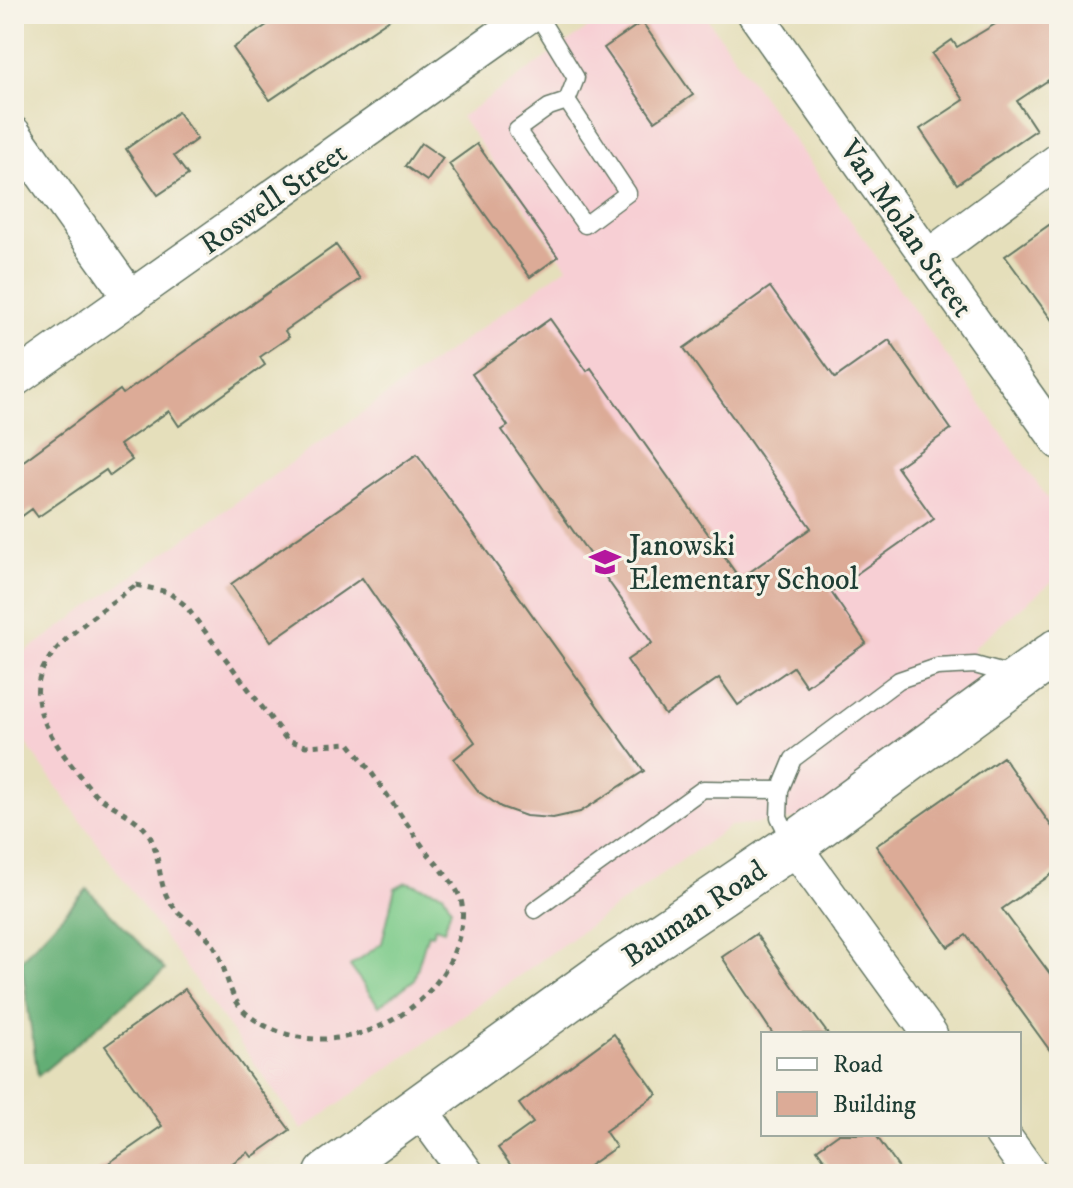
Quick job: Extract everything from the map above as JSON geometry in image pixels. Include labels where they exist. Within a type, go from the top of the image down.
[{"type":"street","name":"Roswell Street","points":[[14,380],[531,14]]},
{"type":"street","name":"Van Molan Street","points":[[755,14],[1059,442]]},
{"type":"street","points":[[14,134],[131,298]]},
{"type":"street","points":[[928,257],[1059,160]]},
{"type":"street","name":"Bauman Road","points":[[327,1174],[616,965],[793,845],[1059,650]]},
{"type":"street","points":[[793,845],[929,1032]]},
{"type":"street","points":[[418,1107],[467,1174]]},
{"type":"street","points":[[1003,1136],[1031,1174]]},
{"type":"lane","points":[[537,14],[576,78],[567,101]]},
{"type":"lane","points":[[567,101],[628,193],[585,225],[517,130],[549,107],[567,101]]},
{"type":"lane","points":[[793,845],[779,817],[780,790],[793,759],[899,680],[937,667],[975,665],[1020,678]]},
{"type":"lane","points":[[535,910],[703,789],[780,790]]},
{"type":"path","points":[[43,654],[136,585],[168,592],[185,605],[287,740],[306,746],[349,743],[460,898],[458,944],[442,978],[419,1002],[379,1027],[305,1040],[273,1032],[244,1011],[211,940],[168,900],[158,858],[147,832],[59,763]]},
{"type":"shaded area","name":"Janowski Elementary School","points":[[608,14],[704,14],[1059,514],[1059,576],[974,647],[978,693],[809,818],[730,826],[302,1130],[14,727],[14,660],[567,267],[461,117]]},
{"type":"green space","points":[[406,882],[443,893],[451,908],[444,930],[435,927],[432,934],[428,933],[414,980],[379,1006],[350,966],[382,943],[395,888]]},
{"type":"green space","points":[[87,889],[165,970],[38,1076],[21,960]]},
{"type":"building","points":[[283,14],[397,14],[270,100],[233,48]]},
{"type":"building","points":[[1012,14],[1050,14],[1059,27],[1059,73],[1017,101],[1036,130],[957,184],[920,129],[964,100],[932,54],[952,40],[957,47]]},
{"type":"building","points":[[642,22],[693,95],[655,121],[604,48]]},
{"type":"building","points":[[178,112],[197,139],[174,156],[188,175],[158,195],[126,149]]},
{"type":"building","points":[[421,143],[443,158],[427,181],[405,166]]},
{"type":"building","points":[[477,144],[558,257],[530,277],[449,164]]},
{"type":"building","points":[[1059,218],[1059,330],[1005,256]]},
{"type":"building","points":[[336,245],[360,279],[285,331],[289,337],[260,357],[265,365],[179,426],[169,411],[120,445],[132,460],[110,476],[106,470],[38,517],[32,509],[14,522],[14,468],[120,390],[123,394]]},
{"type":"building","points":[[770,287],[835,378],[889,340],[951,429],[897,467],[934,519],[831,592],[866,643],[806,686],[793,667],[738,705],[719,678],[665,715],[627,660],[652,643],[502,430],[508,426],[472,374],[550,319],[587,371],[591,368],[740,579],[811,528],[684,348]]},
{"type":"building","points":[[417,454],[644,771],[580,812],[553,818],[526,816],[501,807],[479,792],[454,759],[475,742],[362,578],[271,641],[231,584]]},
{"type":"building","points":[[1003,757],[1059,837],[1059,869],[1002,909],[1059,986],[1059,1063],[966,935],[948,947],[876,846]]},
{"type":"building","points":[[756,934],[827,1032],[772,1032],[722,957]]},
{"type":"building","points":[[185,989],[290,1130],[252,1157],[248,1152],[217,1174],[93,1174],[162,1126],[105,1046]]},
{"type":"building","points":[[614,1034],[657,1094],[605,1131],[616,1147],[577,1174],[517,1174],[498,1148],[533,1123],[519,1104]]},
{"type":"building","points":[[835,1136],[876,1136],[903,1174],[835,1174],[817,1149]]},
{"type":"place","name":"Janowski Elementary School","points":[[605,562]]}]
